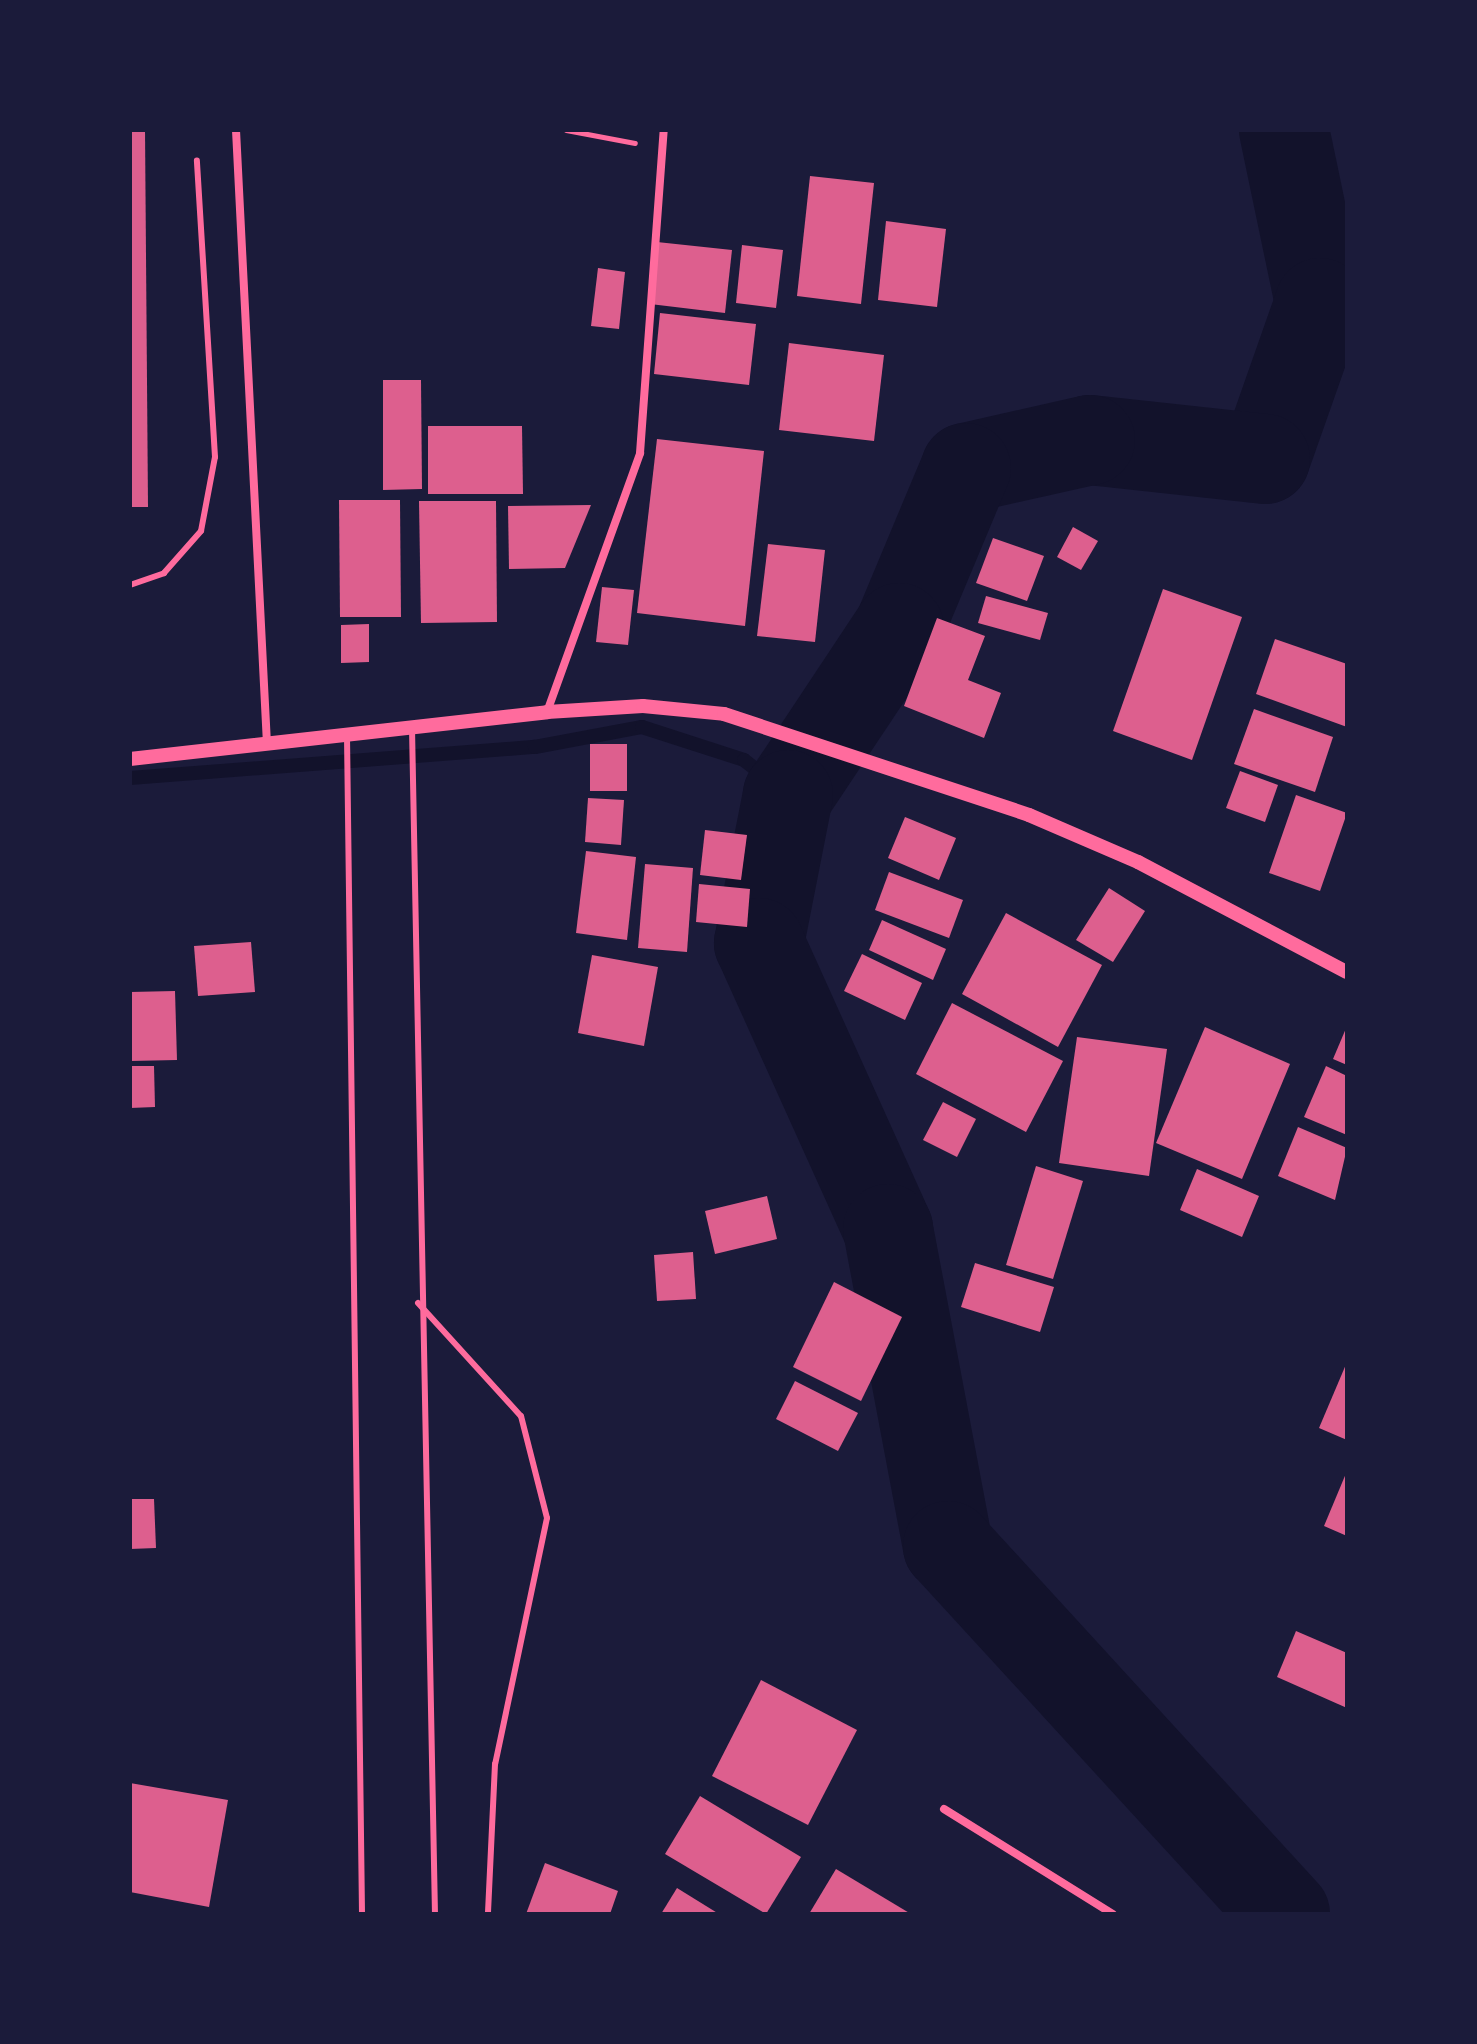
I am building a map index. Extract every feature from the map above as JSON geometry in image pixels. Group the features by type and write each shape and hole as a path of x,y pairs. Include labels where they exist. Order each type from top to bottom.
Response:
{"street":[{"path":"236,130 267,749"},
{"path":"547,712 640,453 663,135"},
{"path":"130,759 267,749 347,736 547,712 643,706 724,714 896,770 1138,862 1347,972"},
{"path":"944,1809 1113,1914"}],"lane":[{"path":"130,585 164,573 201,531 215,457 197,161"},
{"path":"412,728 418,1303 435,1914"},
{"path":"347,736 362,1914"},
{"path":"418,1303 521,1416 547,1518 495,1764 488,1914"}],"path":[{"path":"566,130 631,143 663,135"}],"building":[{"path":"130,130 145,130 148,507 130,507"},
{"path":"810,176 874,183 861,304 797,296"},
{"path":"886,221 946,229 937,307 878,300"},
{"path":"657,242 732,250 725,313 650,304"},
{"path":"742,245 783,250 776,308 736,303"},
{"path":"598,268 625,272 619,329 591,326"},
{"path":"660,313 756,324 749,385 654,374"},
{"path":"789,343 884,355 874,441 779,430"},
{"path":"383,380 421,380 422,489 383,490"},
{"path":"428,426 522,426 523,494 428,494"},
{"path":"657,439 764,451 745,626 637,613"},
{"path":"339,500 400,500 401,617 340,617"},
{"path":"419,501 496,501 497,622 421,623"},
{"path":"591,505 565,568 509,569 508,506"},
{"path":"1073,527 1098,541 1081,570 1057,557"},
{"path":"993,538 1044,556 1027,601 976,583"},
{"path":"768,544 825,550 815,642 757,636"},
{"path":"602,587 634,590 628,645 596,642"},
{"path":"1163,589 1242,617 1192,760 1113,731"},
{"path":"986,596 1048,613 1040,640 978,623"},
{"path":"937,618 985,636 968,680 1001,693 984,738 904,706"},
{"path":"369,624 369,662 341,663 341,625"},
{"path":"1275,639 1347,664 1347,727 1256,694"},
{"path":"1254,709 1333,737 1315,792 1234,764"},
{"path":"590,744 627,744 627,791 590,791"},
{"path":"1240,771 1278,785 1265,822 1226,808"},
{"path":"1296,795 1347,813 1320,891 1269,873"},
{"path":"588,798 624,800 621,845 585,842"},
{"path":"905,817 956,838 939,880 888,858"},
{"path":"705,830 747,835 741,880 700,875"},
{"path":"586,851 636,857 627,940 576,933"},
{"path":"645,864 693,868 687,952 638,948"},
{"path":"889,872 963,900 949,938 875,910"},
{"path":"699,884 750,889 747,927 696,922"},
{"path":"1109,888 1145,911 1113,962 1076,940"},
{"path":"1006,913 1102,965 1058,1047 962,994"},
{"path":"882,920 946,949 933,980 869,950"},
{"path":"251,942 255,992 198,996 194,946"},
{"path":"862,954 922,983 905,1020 844,991"},
{"path":"592,955 658,967 644,1046 578,1033"},
{"path":"175,991 177,1060 130,1061 130,992"},
{"path":"952,1003 1063,1061 1026,1132 916,1074"},
{"path":"1347,1026 1347,1065 1333,1059"},
{"path":"1205,1027 1290,1064 1242,1179 1156,1143"},
{"path":"1077,1037 1167,1049 1149,1176 1059,1163"},
{"path":"130,1066 154,1066 155,1107 130,1108"},
{"path":"1326,1066 1347,1076 1347,1135 1304,1117"},
{"path":"943,1102 976,1119 957,1157 923,1140"},
{"path":"1298,1127 1347,1148 1335,1200 1278,1176"},
{"path":"1036,1166 1083,1181 1053,1279 1006,1265"},
{"path":"1197,1169 1259,1196 1242,1237 1180,1210"},
{"path":"767,1196 777,1239 715,1254 705,1211"},
{"path":"693,1252 696,1299 657,1301 654,1255"},
{"path":"975,1263 1054,1287 1040,1332 961,1307"},
{"path":"834,1282 902,1317 861,1401 793,1367"},
{"path":"1347,1362 1347,1440 1319,1428"},
{"path":"795,1381 858,1413 838,1451 776,1419"},
{"path":"1347,1471 1347,1536 1324,1526"},
{"path":"130,1499 154,1499 156,1548 130,1549"},
{"path":"1296,1631 1347,1653 1347,1708 1277,1677"},
{"path":"761,1680 857,1730 808,1825 712,1776"},
{"path":"130,1783 228,1800 209,1907 130,1892"},
{"path":"700,1796 801,1857 766,1914 665,1854"},
{"path":"545,1863 618,1891 610,1914 526,1914"},
{"path":"836,1869 911,1914 809,1914"},
{"path":"677,1888 719,1914 661,1914"}],"waterway":[{"path":"1284,130 1320,303 1265,459 1090,440 966,468 899,628 788,795 759,943 888,1229 948,1546 1285,1914"},
{"path":"130,778 535,747 642,727 744,760 788,795"}]}
